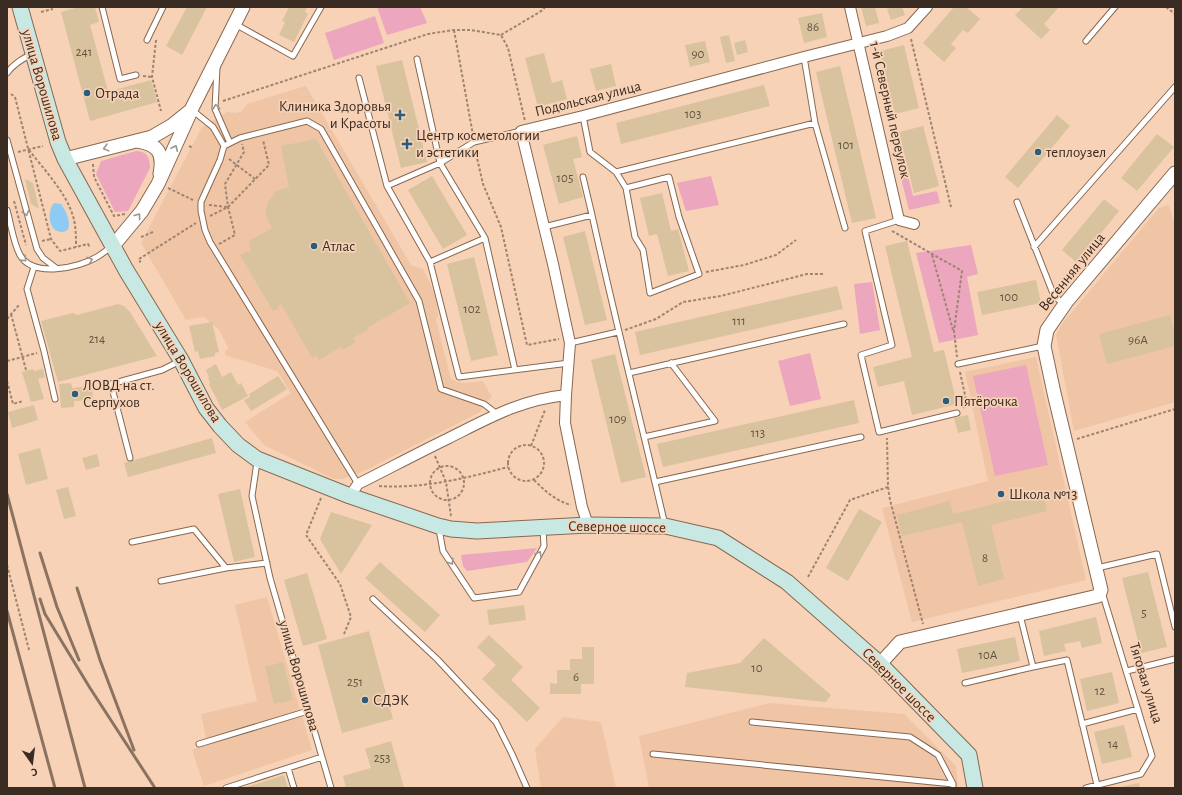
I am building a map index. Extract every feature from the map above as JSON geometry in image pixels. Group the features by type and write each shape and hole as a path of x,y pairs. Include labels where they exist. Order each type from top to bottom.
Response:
{"main road":[{"name":"улица Ворошилова","path":"20,7 58,142 65,159 113,246 181,360 206,408 238,445 257,459"},
{"name":"Северное шоссе","path":"257,459 354,490 445,528 477,531 588,525 665,526 718,538 787,582 880,664 969,755 975,788"}],"street":[{"path":"113,246 162,186 191,110 243,7"},
{"name":"1-й Северный переулок","path":"850,7 899,220"},
{"name":"Подольская улица","path":"588,525 582,508 565,423 570,340 544,227 524,130 583,116 804,56 887,36 908,28 927,7"},
{"path":"65,159 135,140 152,137 162,132 191,110"},
{"path":"135,140 149,142 156,148 161,156 162,186"},
{"name":"Весенняя улица","path":"1044,346 1047,330 1065,304 1175,173"},
{"path":"899,220 914,224"},
{"name":"Тяговая улица","path":"1044,346 1101,590"},
{"path":"354,490 430,447 496,414 524,403 549,397 566,395"},
{"path":"880,664 900,642 1098,596 1101,590"}],"lane":[{"path":"102,7 120,79 136,75"},
{"path":"147,40 163,7"},
{"path":"234,24 293,56 321,7"},
{"path":"1086,41 1115,7"},
{"path":"7,73 21,59 33,54"},
{"path":"218,56 215,109 230,143"},
{"path":"804,56 815,123 845,228"},
{"path":"417,59 440,163 485,238 515,370"},
{"path":"359,78 387,186 430,262 459,377 569,363"},
{"path":"1034,247 1175,87"},
{"path":"191,110 213,127 224,146 220,160 201,202 201,211 205,230 354,490"},
{"path":"583,116 590,152 616,172 626,188 635,237 644,250 650,293 699,274 679,217 669,177 626,188"},
{"path":"224,146 240,138 307,121 321,129 420,301 441,389 484,404 496,414"},
{"path":"616,172 815,123"},
{"path":"387,186 440,163 474,142 524,130"},
{"path":"7,140 37,249 43,258 56,268"},
{"path":"583,178 618,332 665,526"},
{"path":"1017,202 1054,296 1065,304"},
{"path":"7,210 20,256 34,267 43,269 70,266 96,258 113,246"},
{"path":"544,227 592,215"},
{"path":"899,220 865,231 892,345 861,355 879,432 957,413"},
{"path":"430,262 485,238"},
{"path":"34,267 27,289 55,399"},
{"path":"629,373 844,324"},
{"path":"570,340 618,332"},
{"path":"958,364 1044,346"},
{"path":"130,458 111,384 162,370 181,360"},
{"path":"644,437 715,421 671,363"},
{"path":"655,482 861,437"},
{"name":"улица Ворошилова","path":"257,459 252,496 267,563 331,788"},
{"path":"445,528 443,551 474,598 519,592 544,546 543,527"},
{"path":"132,542 194,529 226,568"},
{"path":"1096,568 1157,554 1175,627"},
{"path":"161,581 226,568 267,563"},
{"name":"Тяговая улица","path":"1086,788 1141,774 1152,756 1101,590"},
{"path":"373,599 437,659 496,722 527,788"},
{"path":"1020,614 1033,667"},
{"path":"1127,671 1175,659"},
{"path":"965,683 1067,660 1097,785"},
{"path":"1082,724 1138,709"},
{"path":"199,744 308,711"},
{"path":"752,722 910,737 938,756 953,786"},
{"path":"653,754 953,786"},
{"path":"226,788 322,757"},
{"path":"288,768 294,788"}],"path":[{"path":"221,102 428,34 454,30 471,30 501,35 543,10 545,7"},
{"path":"1166,7 1175,14"},
{"path":"41,12 53,9"},
{"path":"155,23 157,36 152,77 161,112"},
{"path":"908,28 951,207"},
{"path":"454,30 483,184 500,227 527,345 570,340"},
{"path":"501,35 508,48 524,130"},
{"path":"11,94 15,97 51,239 60,251 88,244 90,248"},
{"path":"210,216 228,207 269,164 261,132"},
{"path":"214,248 235,235 228,207 225,184 244,152 241,143"},
{"path":"18,152 43,146"},
{"path":"189,146 193,148"},
{"path":"29,150 66,199 76,226 76,247"},
{"path":"229,159 255,180"},
{"path":"97,162 94,165 94,177 116,219"},
{"path":"162,186 194,200"},
{"path":"13,195 26,245"},
{"path":"208,205 228,207"},
{"path":"114,216 128,214"},
{"path":"140,261 199,221"},
{"path":"882,225 962,271 954,331"},
{"path":"141,237 153,232"},
{"path":"41,241 51,239"},
{"path":"699,274 776,255 796,240"},
{"path":"22,246 29,244"},
{"path":"932,254 954,331 958,364 967,404 957,413"},
{"path":"618,332 656,319 683,302 721,296 807,274 824,274"},
{"path":"7,319 19,305"},
{"path":"11,314 26,370"},
{"path":"7,361 44,351"},
{"path":"7,381 13,404 23,402"},
{"path":"531,446 549,397"},
{"path":"1066,442 1175,409"},
{"path":"886,430 888,487 890,500 924,625"},
{"path":"521,446 531,446 540,452 544,462 542,472 534,480 525,482 520,481 512,475 508,467 509,456 521,446"},
{"path":"430,447 446,482 449,501 445,528"},
{"path":"445,466 455,468 462,474 464,479 461,493 458,497 449,501 444,501 436,497 432,493 429,484 431,476 436,469 445,466"},
{"path":"379,486 446,482 464,479 508,467"},
{"path":"534,480 544,490 563,502 582,508"},
{"path":"808,576 850,500 888,487"},
{"path":"322,497 306,535 340,584 350,617 344,634"},
{"path":"7,565 29,650"}],"shaded area":[{"path":"377,7 420,7 427,23 387,35"},
{"path":"375,16 384,43 334,60 325,33"},
{"path":"306,86 411,265 423,269 436,296 438,315 436,320 451,379 457,382 465,383 483,381 492,397 484,404 480,412 366,470 343,479 334,479 264,445 245,422 291,393 277,371 225,355 226,350 229,349 219,330 204,317 186,320 141,243 202,127 227,112 236,113 242,111 247,104"},
{"path":"897,132 913,196 937,191 940,203 909,210 890,134"},
{"path":"136,151 143,152 147,156 150,168 128,211 115,212 96,174 101,161"},
{"path":"711,176 719,205 686,211 677,183"},
{"path":"1169,205 1175,226 1175,402 1074,431 1056,335 1062,324 1159,208"},
{"path":"971,245 978,274 967,277 978,335 939,343 916,253"},
{"path":"872,282 880,330 860,334 854,284"},
{"path":"810,353 821,399 790,406 778,361"},
{"name":"Школа №13","path":"1036,357 1086,580 912,622 882,508 988,481 965,372"},
{"path":"1026,365 1048,465 995,476 973,376"},
{"path":"537,548 527,562 467,571 463,566 461,555"},
{"path":"267,597 312,750 204,786 192,750 207,743 201,714 257,701 235,605"},
{"path":"770,703 904,714 956,766 958,788 649,788 639,736"},
{"path":"563,717 601,722 616,788 541,788 535,749"}],"water":[{"path":"54,203 61,204 65,211 69,225 66,231 57,231 51,224 50,211"}],"building":[{"path":"79,7 95,7 99,22 90,25 109,95 115,94 114,90 151,80 157,102 90,121 61,12"},
{"path":"187,7 207,7 182,55 166,46"},
{"path":"289,7 307,7 305,12 308,14 294,42 279,35 285,22 282,21"},
{"path":"861,7 875,7 879,23 866,26"},
{"path":"902,7 905,15 891,20 887,9"},
{"path":"954,7 966,7 980,19 968,33 963,30 951,44 956,48 944,62 923,43"},
{"path":"1023,7 1059,7 1044,24 1050,30 1041,39 1015,15"},
{"path":"822,13 827,37 804,43 798,18"},
{"path":"729,35 735,61 726,63 720,37"},
{"path":"745,40 748,52 737,55 734,43"},
{"path":"705,41 710,62 690,67 685,45"},
{"path":"904,45 919,108 895,114 880,51"},
{"path":"544,53 552,83 562,80 567,99 538,107 525,58"},
{"path":"402,60 427,162 401,168 376,66"},
{"path":"611,64 616,86 596,91 590,69"},
{"path":"840,66 876,218 852,223 816,72"},
{"path":"764,85 770,106 621,144 616,123"},
{"name":"теплоузел","path":"1057,115 1070,126 1018,188 1005,177"},
{"path":"923,126 939,186 914,193 899,132"},
{"path":"1157,134 1174,147 1137,191 1121,178"},
{"path":"577,136 582,157 573,159 583,197 559,204 543,145"},
{"name":"Атлас","path":"316,139 410,303 353,338 356,342 343,350 341,347 319,360 316,355 312,358 281,304 278,306 279,308 273,311 240,255 247,251 248,253 251,251 249,241 272,228 266,216 268,202 276,191 289,187 281,146"},
{"path":"432,176 467,235 443,249 408,190"},
{"path":"25,179 33,183 39,209 31,204"},
{"path":"662,193 671,231 678,229 689,271 668,276 657,234 649,236 640,198"},
{"path":"1104,199 1119,211 1077,263 1062,250"},
{"path":"585,231 607,320 585,325 563,237"},
{"path":"907,241 934,352 944,350 957,404 912,415 904,381 878,387 873,367 912,357 885,246"},
{"path":"474,257 498,355 471,361 447,264"},
{"path":"1036,280 1041,303 982,315 977,292"},
{"path":"837,286 843,309 640,355 635,332"},
{"path":"118,304 124,306 130,312 157,356 58,382 41,321 73,313 77,315"},
{"path":"1170,315 1175,335 1175,346 1107,364 1099,334"},
{"path":"212,322 219,352 215,353 215,356 200,359 198,351 195,352 189,326"},
{"path":"615,354 646,477 621,483 591,360"},
{"path":"216,364 222,377 231,372 238,385 241,383 248,396 222,410 209,384 209,377 206,370"},
{"path":"33,369 34,371 43,369 45,377 38,379 44,399 31,402 22,372"},
{"path":"278,376 287,389 251,411 244,400 250,397 249,394"},
{"path":"71,383 72,388 92,386 93,400 74,401 74,407 61,408 59,384"},
{"path":"854,400 859,423 663,467 657,444"},
{"path":"34,405 38,420 12,428 8,412"},
{"path":"968,415 971,430 958,433 954,418"},
{"path":"212,438 216,453 128,477 124,463"},
{"path":"40,448 48,479 26,485 18,454"},
{"path":"97,454 100,466 86,470 82,458"},
{"path":"68,487 76,516 64,519 56,490"},
{"path":"240,489 255,557 234,562 218,494"},
{"path":"1042,492 1047,511 991,525 1004,579 978,586 962,522 902,536 897,515 950,501 953,514"},
{"path":"859,509 882,522 848,581 826,568"},
{"path":"331,512 372,525 341,574 320,539"},
{"path":"380,562 440,615 425,632 365,578"},
{"path":"1148,572 1167,647 1141,653 1122,578"},
{"path":"307,573 327,639 303,646 284,580"},
{"path":"524,605 526,620 489,625 487,610"},
{"path":"1096,617 1102,643 1082,648 1080,641 1064,644 1066,651 1044,656 1039,631"},
{"path":"369,631 393,719 342,733 318,645"},
{"path":"489,635 523,667 511,680 540,708 527,722 482,679 496,665 477,647"},
{"path":"1015,637 1020,661 962,673 957,649"},
{"path":"764,638 831,695 826,702 685,687 687,673 740,663"},
{"path":"582,647 594,647 594,684 581,684 581,694 550,694 550,683 557,684 557,670 570,670 570,659 582,659"},
{"path":"283,662 293,700 274,704 265,667"},
{"path":"1112,672 1119,703 1087,711 1080,679"},
{"path":"1124,725 1132,757 1102,764 1094,732"},
{"path":"391,741 404,788 346,788 343,776 371,768 365,749"},
{"path":"284,775 288,788 244,788"},
{"path":"1139,783 1140,788 1120,788 1120,787"}],"railway":[{"path":"7,494 85,788"},
{"path":"40,553 57,607 79,660"},
{"path":"77,588 100,660 134,750"},
{"path":"40,599 45,614 90,688 155,788"},
{"path":"7,611 55,788"}],"place":[{"name":"Отрада","path":"87,93"},
{"name":"Клиника Здоровья и Красоты","path":"400,115"},
{"name":"Центр косметологии и эстетики","path":"407,144"},
{"name":"теплоузел","path":"1038,152"},
{"name":"Атлас","path":"314,246"},
{"name":"ЛОВД на ст. Серпухов","path":"75,394"},
{"name":"Пятёрочка","path":"946,401"},
{"name":"Школа №13","path":"1001,494"},
{"name":"СДЭК","path":"365,700"}]}
